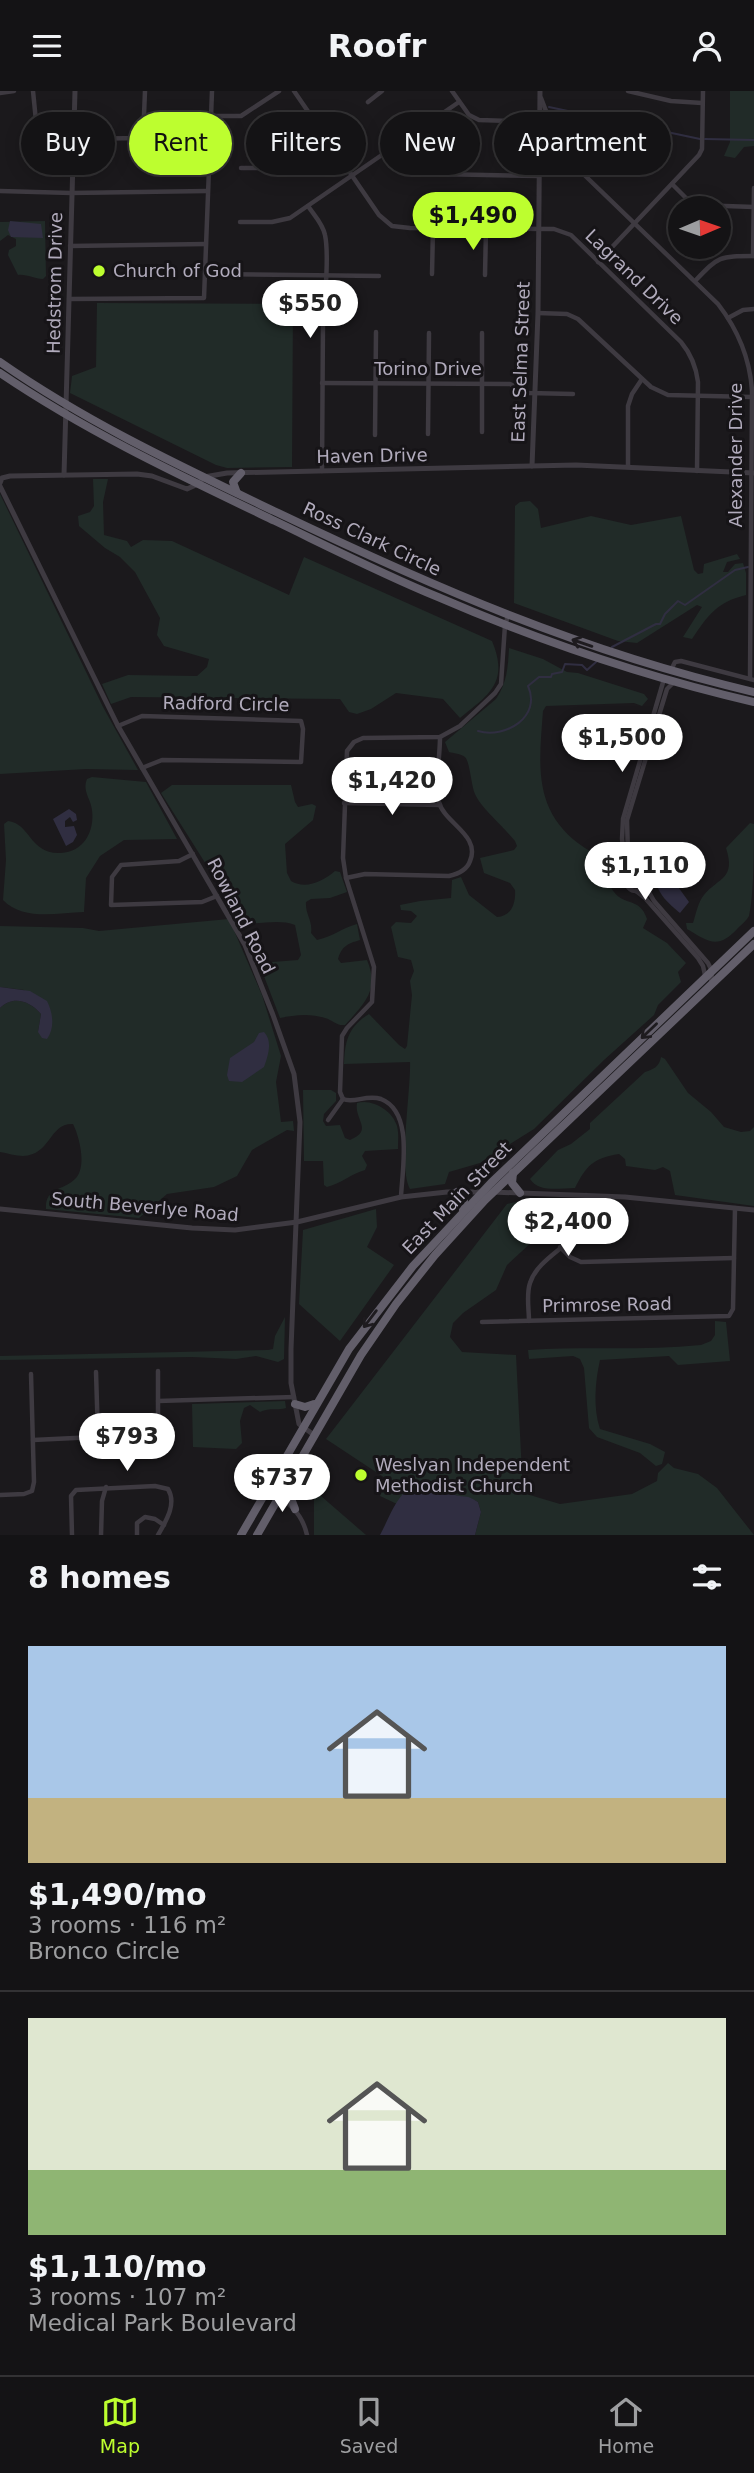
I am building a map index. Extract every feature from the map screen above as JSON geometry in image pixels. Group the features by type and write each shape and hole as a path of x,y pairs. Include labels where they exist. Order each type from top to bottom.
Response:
{"highway":[{"name":"Ross Clark Circle","path":"0,362 66,405 201,481 237,493 310,533"},
{"name":"Ross Clark Circle","path":"0,373 66,415 137,454 201,481 439,593 563,646 661,677"},
{"path":"237,493 233,482 241,473"},
{"name":"Ross Clark Circle","path":"506,621 671,670 678,677 754,702"},
{"path":"661,677 671,670"},
{"path":"661,677 678,677"},
{"name":"Ross Clark Circle","path":"678,677 754,692"},
{"name":"East Main Street","path":"257,1535 361,1355 396,1304 442,1246 493,1192 708,982 710,967 719,964 754,931"},
{"name":"East Main Street","path":"241,1535 349,1349 413,1266 482,1192 708,982 754,944"},
{"path":"513,1173 513,1186 520,1193"},
{"path":"457,1192 464,1201 463,1211"},
{"path":"294,1400 305,1407 317,1402"},
{"path":"293,1472 289,1493 295,1509"}],"street":[{"path":"0,93 14,91"},
{"path":"33,91 35,112"},
{"name":"Hedstrom Drive","path":"74,112 75,91"},
{"path":"145,91 145,112"},
{"path":"211,112 212,91"},
{"path":"232,116 241,116 279,91"},
{"name":"Lagrand Drive","path":"294,91 308,112"},
{"path":"368,102 382,91"},
{"path":"452,91 469,114 479,120 494,120"},
{"path":"628,91 671,101 702,103"},
{"path":"598,262 700,153 703,91"},
{"name":"East Selma Street","path":"540,94 540,112"},
{"name":"Alexander Drive","path":"540,94 554,134 569,158 695,281 728,318 747,357 753,418 752,680 681,661 675,662 671,670"},
{"path":"445,112 459,102"},
{"path":"240,222 281,221 308,206 380,157"},
{"name":"Hedstrom Drive","path":"64,475 72,175"},
{"path":"69,299 204,297 208,175"},
{"path":"480,175 540,176"},
{"name":"Lagrand Drive","path":"352,176 385,221 400,227 554,229 567,233 684,345 695,367 698,395 697,471"},
{"name":"East Selma Street","path":"532,466 540,176"},
{"path":"672,184 697,205 754,207"},
{"path":"695,281 719,258 753,256 754,188"},
{"path":"0,191 207,191"},
{"path":"308,206 325,235 322,471"},
{"path":"432,274 433,228"},
{"path":"485,275 486,228"},
{"path":"70,246 206,244"},
{"path":"205,274 379,276"},
{"path":"728,318 743,310 754,309"},
{"path":"538,313 567,314 578,319 642,379 662,393 752,397"},
{"path":"375,435 376,332"},
{"path":"428,433 429,333"},
{"path":"481,432 482,333"},
{"path":"628,467 628,406 642,379"},
{"name":"Torino Drive","path":"322,383 510,384 525,392 573,394"},
{"name":"Haven Drive","path":"0,483 10,476 144,475 183,489 191,488 201,481 241,473 532,466 753,473"},
{"name":"Rowland Road","path":"0,483 118,726 233,921 256,971 294,1074 300,1122 290,1359 297,1419 302,1428"},
{"path":"401,1197 403,1127 397,1113 386,1102 377,1098 365,1097 349,1101 343,1099 340,1094 342,1036 372,1002 374,973 346,878 343,858 346,757 354,742 366,738 440,737 460,726 498,689 503,677 506,621"},
{"path":"661,677 623,819 622,839 628,886 645,898 703,965 708,982"},
{"path":"678,677 667,689 629,809 627,844 631,863 645,876 645,885 654,901 710,967"},
{"name":"Radford Circle","path":"118,726 142,716 301,721 301,762 162,760 142,768"},
{"path":"346,878 365,874 449,876 463,870 471,858 470,842 440,805 440,737"},
{"path":"344,803 440,805"},
{"path":"193,854 179,861 126,863 119,866 112,877 111,905 202,902 218,895"},
{"path":"627,877 637,871"},
{"path":"636,891 645,885"},
{"path":"328,1119 343,1099"},
{"name":"South Beverlye Road","path":"0,1209 221,1230 266,1228 401,1197 457,1192 586,1195 754,1210"},
{"path":"529,1321 528,1296 533,1276 582,1225 586,1195"},
{"path":"560,1248 581,1262 734,1258 735,1208"},
{"name":"Primrose Road","path":"482,1322 726,1317 732,1314 734,1258"},
{"path":"33,1440 158,1434 158,1371"},
{"path":"96,1372 98,1437"},
{"path":"0,1495 24,1495 32,1491 31,1374"},
{"path":"158,1401 294,1400"},
{"path":"302,1428 314,1435"},
{"path":"72,1535 72,1493 78,1489 155,1486 168,1489 172,1500 170,1513 159,1535"},
{"path":"101,1535 102,1501 106,1487"},
{"path":"267,1489 295,1509 307,1535"},
{"path":"137,1535 137,1523 145,1517 164,1525"}],"shaded area":[{"path":"730,91 754,91 754,146 744,147 735,158 724,156 730,142"},
{"path":"10,221 41,224 43,238 11,237 8,230"},
{"path":"45,221 46,276 43,279 18,275 8,255 9,250 16,246 16,239 8,235 0,241 0,222"},
{"path":"97,303 293,304 292,467 227,468 216,465 70,393 72,376 96,367"},
{"path":"93,479 108,479 103,502 104,535 127,541 131,547 143,540 172,541 289,595 304,557 492,641 498,667 494,686 460,718 443,699 396,693 371,709 357,714 349,712 340,699 131,697 111,704 102,684 128,675 197,676 207,667 209,659 164,646 157,635 160,618 135,572 79,526 78,516 90,512 94,506"},
{"path":"0,494 103,707 138,770 86,769 0,774"},
{"path":"530,501 538,509 541,528 591,516 631,525 681,516 694,570 698,574 703,573 704,564 737,554 740,559 727,562 723,572 728,572 735,564 743,563 746,595 720,606 692,639 683,637 702,607 697,605 637,643 618,641 514,603 515,506 520,502"},
{"path":"509,648 543,659 567,672 644,694 648,699 642,706 634,703 546,706 543,711 540,750 543,787 547,804 568,834 588,850 615,861 617,866 609,881 611,887 618,896 636,904 644,912 647,919 643,928 667,943 686,963 678,972 681,982 658,1005 654,1015 534,1129 480,1163 449,1172 445,1184 410,1189 405,1165 405,1147 410,1062 344,1064 345,1048 352,1029 369,1014 399,1045 405,1049 407,1046 412,995 410,981 414,971 411,960 398,957 391,927 396,922 411,923 417,916 411,911 401,910 400,905 451,898 452,880 461,877 469,895 497,917 509,912 515,900 515,890 510,883 484,873 480,858 514,850 517,846 515,841 478,799 465,757 449,752 445,742 496,699 505,681"},
{"path":"92,777 146,782 177,839 124,840 100,856 86,878 84,912 41,914 11,907 3,900 6,860 4,824 8,821 15,823 36,844 51,852 61,853 76,849 86,839 92,826 92,810 86,787 87,779"},
{"path":"172,785 291,785 298,807 312,804 316,806 313,820 285,844 287,873 291,881 303,885 320,881 335,871 340,872 347,892 330,898 311,899 306,902 306,906 311,933 317,940 357,924 360,940 346,946 338,959 341,963 367,960 372,980 364,1003 345,1025 314,1015 280,1018 259,963 298,960 301,955 295,925 281,922 238,922 221,888 161,793"},
{"path":"69,809 76,814 77,820 73,822 70,817 65,821 65,827 74,826 77,835 73,842 66,846 53,819"},
{"path":"750,823 754,824 754,846 749,916 731,935 713,942 687,929 686,923 693,923 702,898 727,872 729,858 726,848"},
{"path":"668,873 689,902 680,913 658,889 656,878"},
{"path":"229,919 262,995 281,1056 276,1082 281,1122 293,1121 294,1131 287,1130 252,1150 237,1176 214,1187 167,1194 139,1218 46,1209 48,1197 79,1174 80,1145 73,1124 59,1128 45,1145 32,1154 20,1156 0,1152 0,1008 16,1001 32,1006 41,1014 38,1032 52,1020 24,990 0,987 0,926 83,928 99,931"},
{"path":"0,987 30,991 47,1001 52,1020 47,1039 42,1038 38,1032 41,1014 32,1006 16,1001 0,1008"},
{"path":"264,1032 269,1044 264,1067 242,1082 229,1081 227,1075 230,1058 254,1042 259,1033"},
{"path":"661,1057 688,1093 724,1127 741,1132 750,1131 754,1127 754,1206 675,1195 670,1171 663,1167 655,1170 626,1166 625,1159 619,1154 591,1164 575,1188 550,1189 539,1186 530,1179 558,1150 571,1144 590,1129 590,1123 645,1072 656,1067"},
{"path":"303,1090 331,1090 336,1093 336,1101 324,1114 323,1121 326,1126 340,1125 345,1138 350,1140 361,1132 362,1128 357,1103 369,1102 381,1107 395,1121 398,1149 365,1151 362,1156 367,1165 365,1170 327,1187 324,1185 323,1161 304,1161"},
{"path":"563,1200 560,1216 507,1265 496,1290 453,1323 450,1337 462,1352 516,1355 523,1493 560,1504 632,1494 657,1481 658,1473 668,1463 674,1468 698,1474 717,1488 754,1535 475,1535 481,1512 478,1502 425,1483 409,1489 397,1504 380,1496 385,1478 326,1439 507,1204"},
{"path":"376,1209 377,1227 367,1247 394,1265 340,1341 299,1304 303,1230"},
{"path":"285,1317 284,1359 278,1362 256,1356 236,1359 192,1357 0,1360 0,1356 268,1350 273,1349 275,1336"},
{"path":"715,1321 726,1322 730,1361 678,1365 669,1356 600,1360 596,1412 600,1429 650,1444 665,1452 662,1464 656,1466 640,1453 597,1437 589,1428 584,1368 580,1359 573,1356 529,1359 528,1350 701,1345 711,1341 715,1335"},
{"path":"285,1401 286,1408 282,1409 260,1412 250,1405 244,1408 240,1421 242,1443 236,1449 193,1447 192,1404"},
{"path":"426,1482 478,1502 481,1512 475,1535 380,1535 403,1494 409,1488"},
{"path":"314,1490 366,1535 314,1535"}],"waterway":[{"path":"549,107 700,139"},
{"path":"705,139 754,140"},
{"path":"612,647 660,624 665,614 678,601 685,605 735,570 748,567"},
{"path":"478,731 499,732 518,723 530,707 528,686 539,677 551,677 552,674 562,672 565,664 582,665 587,670 596,662"}],"place":[{"name":"Church of God","path":"99,271"},
{"name":"Weslyan Independent Methodist Church","path":"361,1475"}]}
